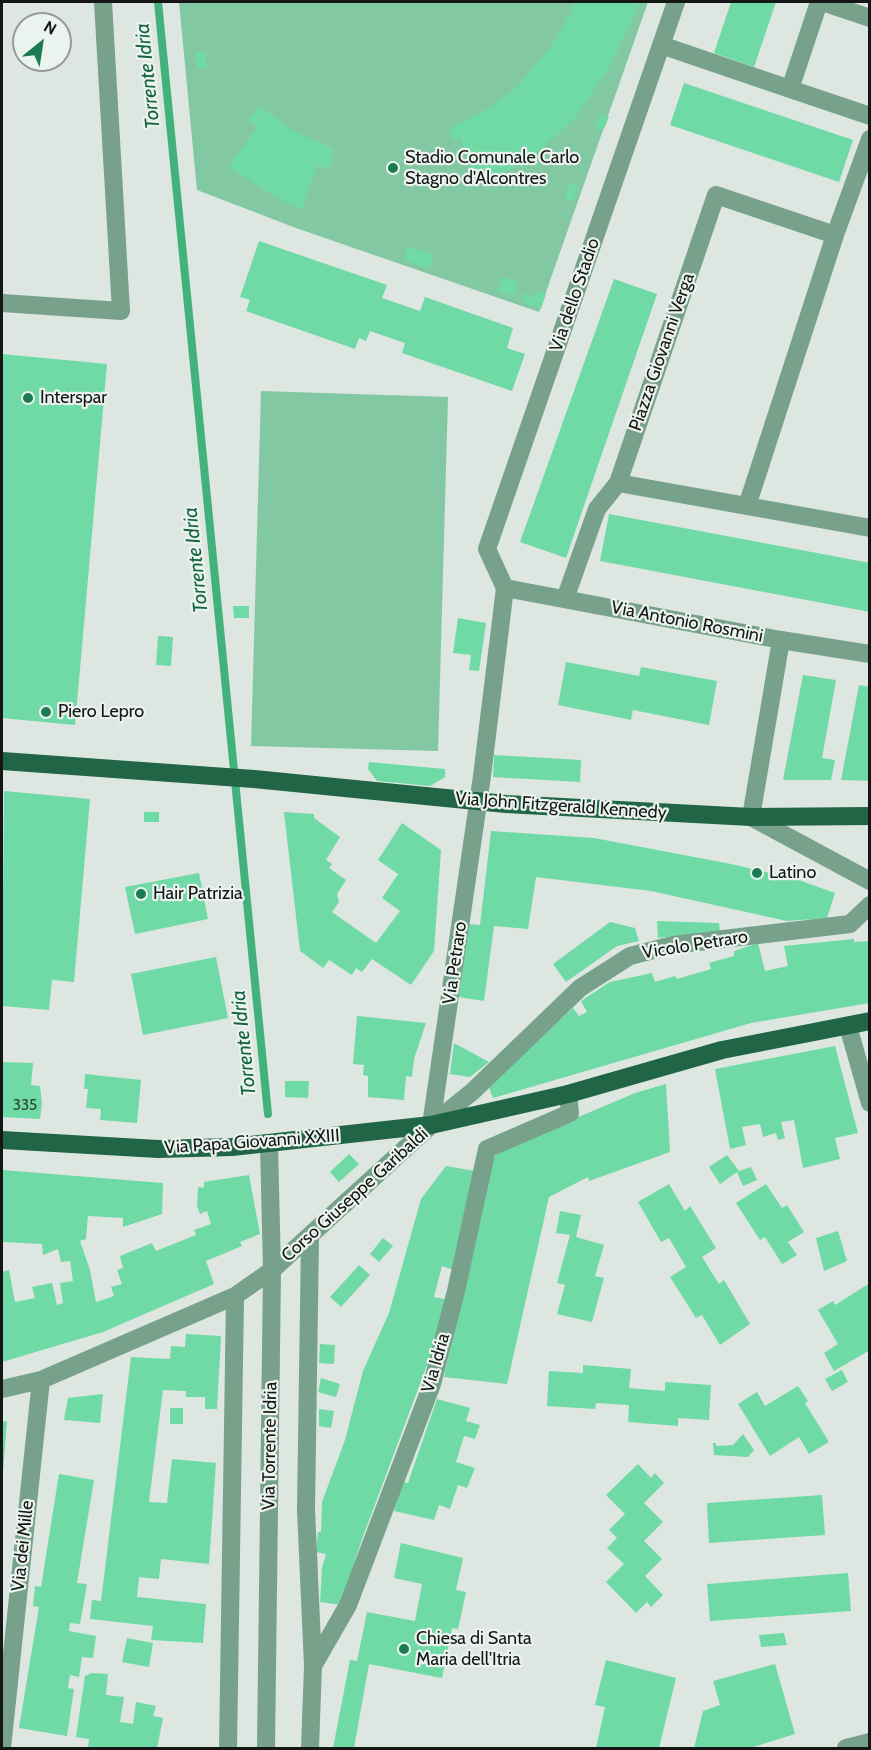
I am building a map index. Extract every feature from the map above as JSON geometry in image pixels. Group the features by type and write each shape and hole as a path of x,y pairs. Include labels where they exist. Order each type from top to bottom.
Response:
{"main road":[{"name":"Via John Fitzgerald Kennedy","path":"2,761 254,779 479,801 751,818 870,816"},
{"name":"Corso Giuseppe Garibaldi","path":"431,1125 568,1094 722,1050 870,1021"},
{"name":"Via Papa Giovanni XXIII","path":"2,1140 158,1149 269,1144 431,1125"}],"street":[{"path":"2,303 121,311 102,2"},
{"name":"Via dello Stadio","path":"505,588 487,549 676,2"},
{"path":"790,89 821,2 870,18"},
{"path":"661,45 870,116"},
{"path":"747,506 835,235 870,139"},
{"name":"Piazza Giovanni Verga","path":"618,483 716,195 835,235"},
{"path":"565,598 597,508 618,483 870,528"},
{"name":"Via Antonio Rosmini","path":"505,588 781,640 870,654"},
{"name":"Via Petraro","path":"431,1125 479,801 505,588"},
{"path":"781,640 751,818 870,881"},
{"name":"Vicolo Petraro","path":"431,1125 472,1092 580,988 630,956 674,945 850,924 870,905"},
{"path":"848,1026 870,1103"},
{"name":"Via Idria","path":"313,1666 348,1605 432,1384 487,1149 570,1113 568,1094"},
{"name":"Corso Giuseppe Garibaldi","path":"2,1389 41,1380 235,1296 273,1270 310,1238 431,1125"},
{"name":"Via Torrente Idria","path":"266,1749 273,1270 269,1144"},
{"path":"310,1238 306,1509 313,1666 310,1749"},
{"name":"Via Torrente Idria","path":"228,1749 235,1296"},
{"name":"Via dei Mille","path":"2,1749 41,1380"},
{"path":"846,1749 870,1742"}],"green space":[{"name":"Stadio Comunale Carlo Stagno d'Alcontres","path":"179,2 648,2 539,312 296,228 197,190"},
{"path":"261,391 448,397 438,751 251,746"}],"building":[{"path":"576,2 640,2 612,63 576,117 532,158 477,185 460,138 454,142 448,129 484,111 517,87 551,47"},
{"path":"731,2 776,2 754,67 714,53"},
{"path":"196,52 206,52 207,67 197,68"},
{"path":"684,83 853,140 839,182 670,125"},
{"path":"260,107 294,131 334,149 330,169 317,165 302,210 276,197 229,167 257,127 248,120"},
{"path":"600,114 609,117 603,131 595,128"},
{"path":"570,183 578,186 573,202 565,199"},
{"path":"259,241 387,285 382,298 420,311 425,297 513,328 507,348 525,354 512,391 402,353 405,343 370,331 366,341 359,338 355,349 246,311 250,300 240,297"},
{"path":"408,247 434,255 429,269 404,260"},
{"path":"502,277 519,282 514,297 497,291"},
{"path":"614,279 657,294 566,558 520,542"},
{"path":"536,291 546,294 541,309 521,302 523,293 534,297"},
{"path":"2,354 107,364 75,725 2,718"},
{"path":"609,514 870,563 870,612 600,561"},
{"path":"233,606 249,606 249,618 234,618"},
{"path":"458,618 486,623 479,671 469,670 471,655 453,653"},
{"path":"158,636 173,637 171,666 156,665"},
{"path":"566,662 639,676 641,667 717,681 709,725 633,710 631,720 558,705"},
{"path":"803,675 836,680 822,758 835,760 831,780 783,780"},
{"path":"859,685 870,687 870,781 841,780"},
{"path":"494,755 581,760 580,782 493,777"},
{"path":"369,762 445,769 445,777 430,786 377,781 368,769"},
{"path":"4,791 90,799 74,982 52,980 49,1010 2,1006"},
{"path":"144,812 159,812 159,822 144,822"},
{"path":"284,812 314,814 314,818 340,837 326,860 332,864 329,868 346,880 337,894 339,902 332,912 376,943 400,911 382,898 398,874 378,860 402,823 441,850 434,951 411,985 372,959 362,972 356,968 352,975 329,960 323,968 300,951"},
{"path":"491,831 594,838 731,864 796,879 835,893 827,918 787,921 651,891 536,877 528,929 494,926 484,1001 459,997 468,924 480,925"},
{"path":"199,873 208,919 135,934 125,887"},
{"path":"657,921 719,923 720,931 658,938"},
{"path":"610,922 635,928 639,941 617,946 566,982 553,964"},
{"path":"854,939 854,942 870,941 870,1003 751,1023 493,1098 488,1085 573,1008 579,1016 587,1012 581,1001 610,982 652,973 655,982 675,976 677,979 711,969 709,963 734,956 734,951 758,943 765,971 788,966 784,946"},
{"path":"216,957 228,1018 143,1035 131,974"},
{"path":"357,1016 426,1023 414,1059 412,1077 406,1076 404,1100 368,1097 368,1076 363,1075 364,1065 353,1064"},
{"path":"454,1043 489,1062 470,1077 450,1074"},
{"path":"835,1046 858,1133 835,1138 840,1159 803,1168 794,1120 781,1122 785,1138 778,1140 776,1133 763,1137 760,1124 742,1127 746,1145 730,1149 715,1069"},
{"path":"2,1062 33,1063 31,1085 40,1086 42,1103 40,1119 2,1117"},
{"path":"85,1074 141,1080 137,1123 100,1120 101,1109 86,1108 88,1089 84,1089"},
{"path":"285,1081 309,1081 308,1098 285,1097"},
{"path":"666,1084 670,1152 589,1181 588,1177 549,1197 507,1384 444,1377 492,1162 496,1155 536,1135 635,1093"},
{"path":"349,1154 359,1164 339,1182 330,1172"},
{"path":"727,1155 739,1171 751,1167 757,1180 743,1186 737,1172 720,1184 709,1167"},
{"path":"446,1166 475,1171 454,1270 442,1266 434,1297 449,1300 430,1366 427,1365 361,1542 341,1605 320,1602 322,1567 326,1554 316,1552 318,1532 321,1532 322,1502 345,1440 363,1371 389,1313 421,1199"},
{"path":"2,1170 163,1183 162,1214 123,1227 123,1218 88,1216 86,1239 80,1241 90,1270 96,1302 114,1296 111,1287 122,1284 117,1270 123,1268 120,1256 152,1243 156,1251 196,1235 194,1230 211,1224 207,1211 200,1214 197,1206 198,1187 204,1188 204,1182 249,1175 260,1234 240,1242 242,1246 206,1261 214,1284 103,1332 2,1362 2,1272 9,1270 15,1302 35,1298 32,1287 52,1283 57,1305 63,1303 60,1283 73,1281 70,1261 61,1262 58,1249 43,1255 42,1244 2,1242"},
{"path":"669,1184 685,1211 690,1206 716,1248 702,1257 719,1284 724,1280 750,1324 720,1345 702,1315 696,1318 670,1277 686,1267 669,1238 661,1242 638,1202"},
{"path":"766,1184 782,1208 787,1205 804,1232 788,1242 797,1255 782,1264 765,1237 760,1240 736,1203"},
{"path":"560,1211 581,1215 576,1237 604,1245 595,1276 604,1278 592,1322 557,1314 565,1285 557,1283 570,1235 556,1233"},
{"path":"838,1231 847,1261 824,1271 816,1238"},
{"path":"383,1238 393,1246 379,1262 370,1254"},
{"path":"359,1265 370,1275 341,1307 330,1297"},
{"path":"870,1283 870,1350 834,1371 824,1353 838,1344 818,1310 833,1301 835,1305"},
{"path":"186,1334 221,1336 217,1409 205,1409 205,1397 186,1397 186,1391 163,1390 149,1502 167,1503 172,1459 216,1463 209,1564 161,1559 159,1579 139,1577 137,1597 206,1604 203,1643 151,1640 153,1626 90,1619 92,1600 101,1601 131,1357 170,1359 171,1346 185,1347"},
{"path":"320,1344 335,1345 334,1364 319,1363"},
{"path":"583,1365 631,1369 629,1388 665,1391 665,1382 711,1385 709,1420 678,1418 678,1426 628,1422 629,1405 596,1403 595,1409 547,1406 549,1371 583,1373"},
{"path":"842,1370 848,1382 832,1391 825,1379"},
{"path":"321,1378 340,1384 336,1397 318,1392"},
{"path":"798,1386 808,1401 805,1403 829,1442 809,1454 799,1437 770,1456 738,1404 757,1392 765,1406"},
{"path":"103,1394 100,1423 64,1420 68,1398"},
{"path":"437,1399 470,1408 466,1421 480,1425 475,1439 464,1436 456,1462 475,1468 467,1488 458,1485 450,1509 439,1505 434,1520 394,1511 403,1482 408,1483"},
{"path":"170,1408 183,1408 183,1424 170,1424"},
{"path":"319,1409 334,1411 331,1428 319,1426"},
{"path":"7,1421 3,1472 2,1472 2,1422"},
{"path":"743,1434 754,1450 748,1457 714,1455 713,1443 716,1443 716,1446 733,1445"},
{"path":"638,1464 651,1478 655,1473 664,1483 644,1503 663,1522 644,1541 662,1559 645,1576 663,1595 651,1607 647,1602 636,1613 606,1582 624,1564 607,1548 617,1538 609,1530 625,1514 606,1495"},
{"path":"59,1474 94,1480 77,1583 87,1584 80,1624 70,1623 69,1631 96,1636 93,1658 82,1657 79,1677 70,1675 68,1688 74,1689 67,1736 19,1728 39,1607 33,1606 35,1586 41,1587"},
{"path":"822,1495 825,1535 709,1543 707,1503"},
{"path":"401,1543 463,1558 456,1590 466,1592 458,1629 452,1628 442,1678 369,1664 354,1748 333,1748 350,1660 357,1661 367,1612 415,1621 422,1584 394,1578"},
{"path":"848,1573 851,1611 710,1621 707,1584"},
{"path":"784,1633 787,1645 761,1647 759,1635"},
{"path":"127,1638 153,1643 149,1667 122,1662"},
{"path":"606,1660 676,1678 659,1748 596,1748 605,1707 595,1705"},
{"path":"775,1664 795,1734 750,1748 694,1748 703,1711 720,1705 713,1681"},
{"path":"92,1673 108,1674 106,1695 124,1697 120,1722 133,1724 136,1702 156,1706 153,1716 163,1718 157,1748 88,1748 89,1739 76,1737 85,1676"}],"waterway":[{"name":"Torrente Idria","path":"158,2 268,1114"}],"place":[{"name":"Stadio Comunale Carlo Stagno d'Alcontres","path":"393,168"},
{"name":"Interspar","path":"28,398"},
{"name":"Piero Lepro","path":"46,712"},
{"name":"Latino","path":"757,873"},
{"name":"Hair Patrizia","path":"141,894"},
{"name":"Chiesa di Santa Maria dell'Itria","path":"404,1649"}]}
